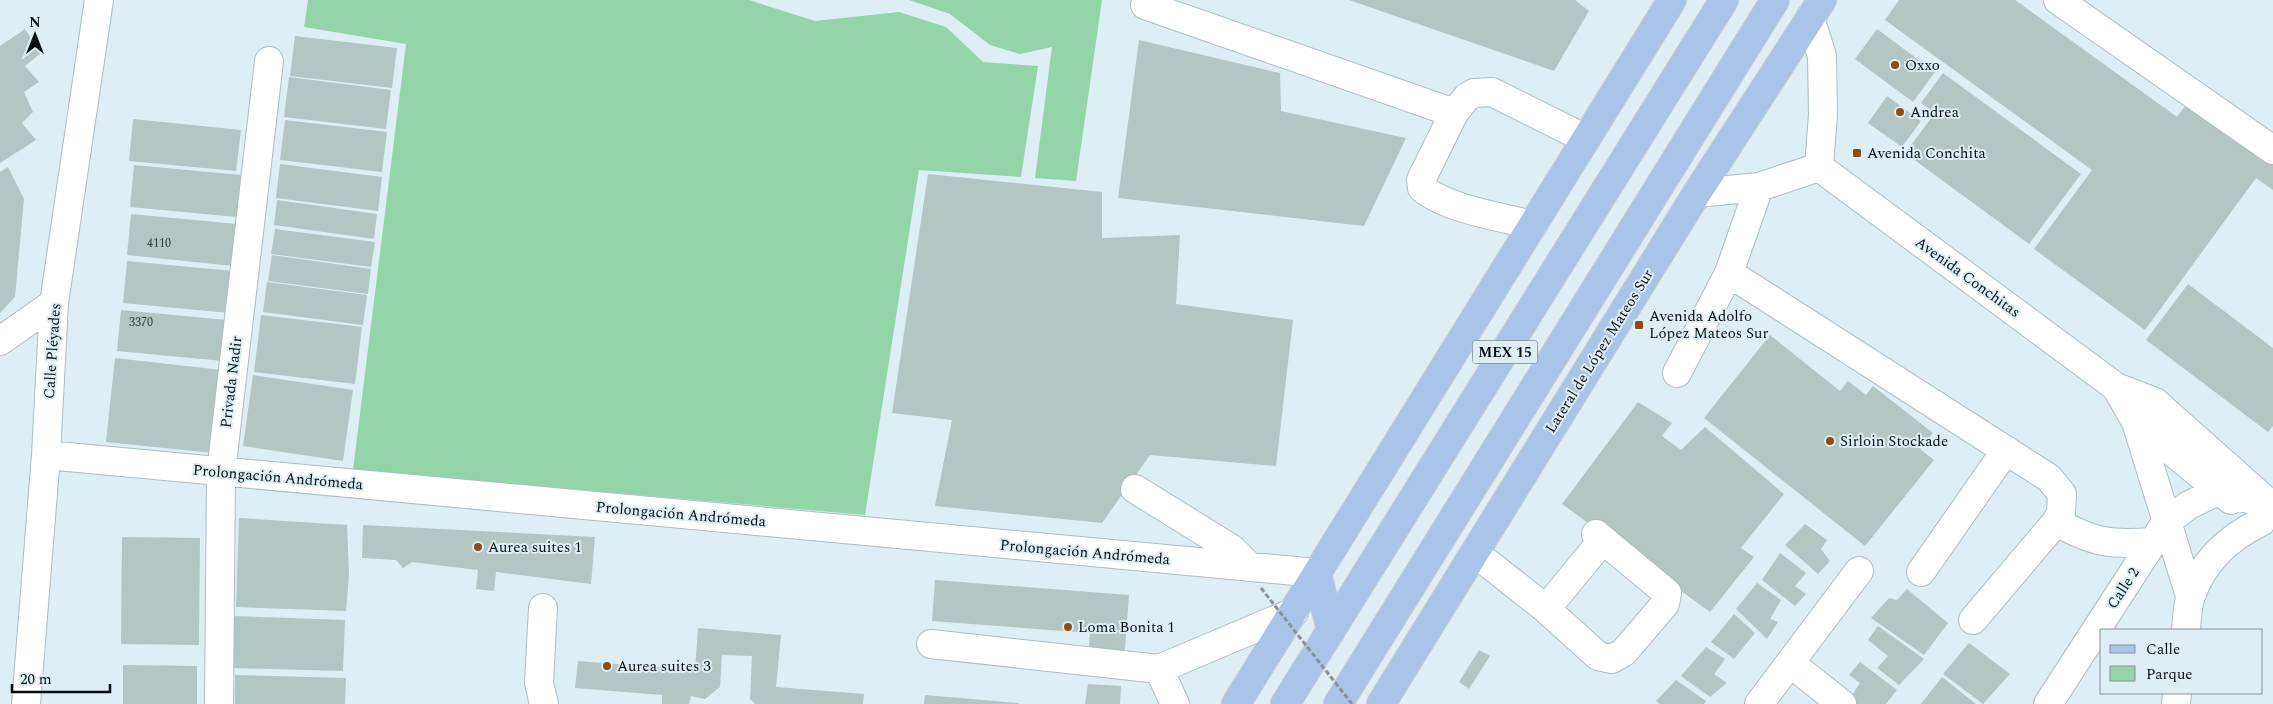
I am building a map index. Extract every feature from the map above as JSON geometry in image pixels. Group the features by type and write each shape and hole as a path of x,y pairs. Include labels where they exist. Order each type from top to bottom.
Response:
{"main road":[{"name":"MEX 15","path":"1285,704 1724,0"},
{"name":"MEX 15","path":"1338,704 1775,0"},
{"path":"1236,704 1586,139 1666,2"},
{"name":"Lateral de López Mateos Sur","path":"1381,704 1697,193 1816,9"},
{"path":"1317,573 1331,631"}],"street":[{"name":"Calle Pléyades","path":"24,703 46,455 54,303 99,0"},
{"path":"2058,0 2273,150"},
{"path":"1145,5 1454,114"},
{"path":"1697,193 1759,187 1819,167 1823,115 1822,56 1816,9"},
{"name":"Privada Nadir","path":"219,704 221,472 269,61"},
{"path":"1533,224 1471,210 1436,196 1422,188 1422,180 1454,114 1467,97 1474,93 1492,92 1586,139"},
{"name":"Avenida Conchitas","path":"1819,167 2116,387 2155,402 2270,515"},
{"path":"1677,373 1728,272 1759,187"},
{"path":"1728,272 2006,450 2057,486 2062,494 2062,503 2061,513 2056,522 1973,620"},
{"path":"0,341 54,303"},
{"name":"Avenida Conchitas","path":"2116,387 2136,422 2218,491 2270,515"},
{"path":"2136,422 2160,532 2178,553 2190,596 2186,629"},
{"path":"1921,572 2006,450"},
{"name":"Prolongación Andrómeda","path":"46,455 1256,578 1317,573"},
{"path":"1135,489 1232,548 1256,578"},
{"name":"Calle 2","path":"2048,704 2160,532 2189,505 2218,491"},
{"path":"2190,596 2206,568 2223,546 2242,531 2270,515"},
{"path":"2056,522 2092,540 2131,543 2160,532"},
{"path":"1475,553 1546,609 1598,656 1612,659 1624,652 1664,604 1667,593 1596,534 1601,542 1546,609"},
{"path":"1759,704 1859,571"},
{"path":"543,608 540,683 544,704"},
{"path":"931,644 1159,669 1294,612"},
{"path":"1790,663 1842,704"},
{"path":"1159,669 1175,704"}],"path":[{"path":"1256,578 1352,704"}],"green space":[{"path":"308,0 749,0 815,21 899,12 946,27 983,62 1038,66 1021,177 919,170 865,515 353,470 406,44 304,27"},
{"path":"909,0 1102,0 1076,181 1035,178 1052,47 1020,54 990,45 950,14"}],"building":[{"path":"1349,0 1575,0 1589,11 1554,71"},
{"path":"1899,0 2015,0 2177,117 2189,101 2273,161 2273,190 2256,178 2145,330 2034,249 2092,170 1885,20"},
{"path":"25,29 41,53 25,66 39,82 24,92 33,112 22,123 36,140 0,163 0,46"},
{"name":"Oxxo","path":"1877,29 1935,72 1913,102 1855,59"},
{"path":"295,36 397,48 392,88 290,76"},
{"path":"1139,40 1280,73 1281,111 1406,138 1364,226 1118,198"},
{"path":"1943,73 2081,174 2029,244 1905,153 1935,113 1921,103"},
{"path":"289,77 391,90 386,129 284,117"},
{"path":"1887,96 1921,121 1902,147 1868,123"},
{"path":"133,119 241,130 236,171 129,161"},
{"path":"285,120 387,132 382,172 280,160"},
{"path":"280,164 382,177 378,211 276,198"},
{"path":"134,165 241,175 236,217 130,207"},
{"path":"8,167 24,199 15,297 0,313 0,172"},
{"path":"928,174 1102,192 1102,238 1180,235 1176,304 1293,320 1276,466 1150,455 1102,523 935,506 952,420 892,413"},
{"path":"277,200 377,214 374,239 274,225"},
{"path":"131,214 237,224 233,266 127,255"},
{"path":"275,229 375,242 371,267 271,254"},
{"path":"272,255 371,269 368,294 268,281"},
{"path":"127,261 233,271 229,313 123,303"},
{"path":"267,282 367,295 363,325 263,312"},
{"path":"2188,284 2273,348 2273,426 2268,432 2146,340"},
{"path":"121,310 227,320 223,361 117,351"},
{"path":"261,315 362,327 355,384 254,372"},
{"name":"Sirloin Stockade","path":"1770,335 1840,391 1848,381 1866,395 1873,386 1933,433 1920,449 1934,460 1865,546 1704,418"},
{"path":"115,358 222,370 213,453 106,442"},
{"path":"253,375 353,390 343,461 243,446"},
{"path":"1638,402 1672,423 1662,436 1681,450 1705,427 1784,494 1741,548 1754,557 1710,612 1562,504"},
{"path":"239,518 347,525 349,575 346,611 236,607"},
{"path":"1805,524 1827,540 1821,549 1830,561 1818,574 1785,545"},
{"name":"Aurea suites 1","path":"363,525 595,537 591,584 496,572 494,591 476,589 478,570 412,562 403,568 396,560 362,558"},
{"path":"122,537 200,538 199,645 121,644"},
{"path":"1780,553 1806,573 1795,586 1806,594 1795,606 1762,580"},
{"name":"Loma Bonita 1","path":"935,580 1129,595 1124,662 1088,659 1090,633 932,621"},
{"path":"1757,583 1781,600 1770,619 1778,622 1767,639 1736,609"},
{"path":"1907,589 1948,623 1924,655 1871,618 1889,598 1897,600"},
{"path":"1734,614 1755,633 1734,659 1711,642"},
{"path":"233,616 345,620 343,671 231,668"},
{"path":"1878,626 1924,659 1899,685 1877,668 1888,656 1868,640"},
{"name":"Aurea suites 3","path":"698,628 781,635 776,687 864,694 863,704 755,704 750,699 752,656 722,655 720,687 705,699 691,696 689,704 662,704 662,695 575,688 578,661 695,670"},
{"path":"1969,643 2010,674 1983,704 1943,674"},
{"path":"1706,647 1725,659 1714,674 1727,683 1710,697 1681,676"},
{"path":"1479,650 1490,656 1469,689 1459,682"},
{"path":"1860,662 1897,690 1886,704 1854,704 1849,700 1860,683 1849,675"},
{"path":"123,665 197,666 197,704 123,704"},
{"path":"235,675 346,678 345,704 235,704"},
{"path":"1942,677 1976,704 1921,704"},
{"path":"1676,680 1706,701 1704,704 1660,704 1656,701"},
{"path":"1088,684 1121,686 1120,704 1085,704"},
{"path":"925,695 1019,703 1019,704 924,704"}],"place":[{"name":"Oxxo","path":"1895,65"},
{"name":"Andrea","path":"1900,112"},
{"name":"Avenida Conchita","path":"1857,153"},
{"name":"Avenida Adolfo López Mateos Sur","path":"1639,325"},
{"name":"Sirloin Stockade","path":"1830,441"},
{"name":"Aurea suites 1","path":"478,547"},
{"name":"Loma Bonita 1","path":"1068,627"},
{"name":"Aurea suites 3","path":"607,666"}]}
